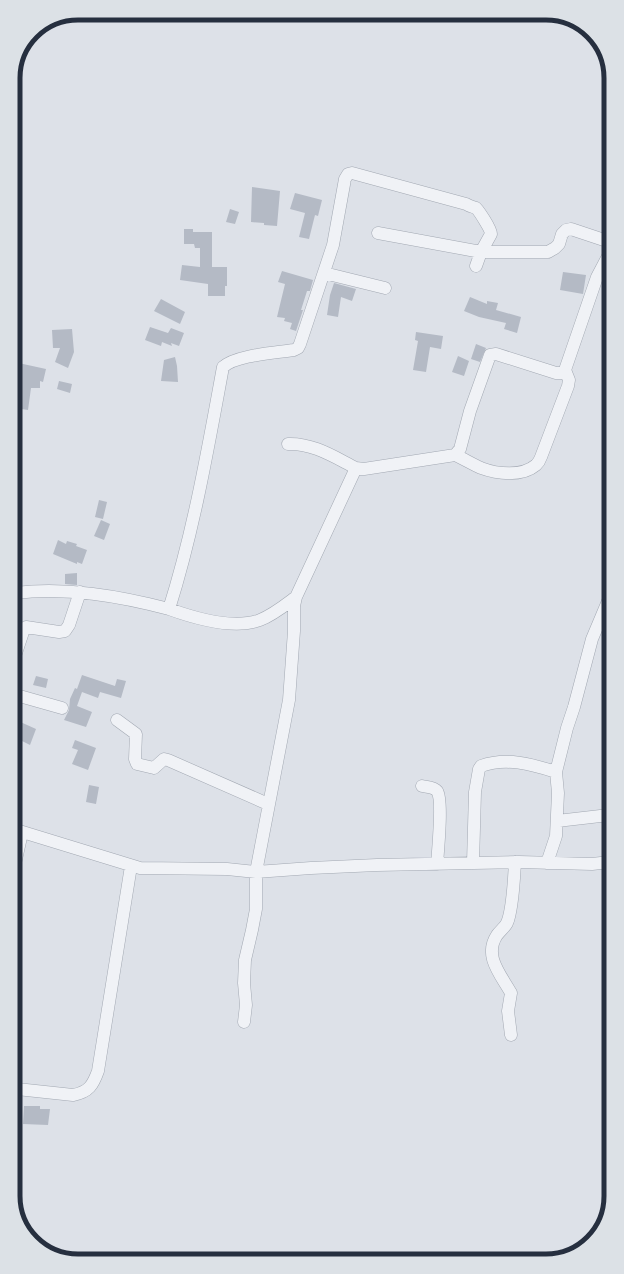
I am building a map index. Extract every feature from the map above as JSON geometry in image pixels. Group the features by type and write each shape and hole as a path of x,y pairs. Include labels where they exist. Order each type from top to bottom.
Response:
{"street":[{"path":"169,609 187,549 210,441 223,368 228,363 237,359 294,350 298,348 333,246 344,180 348,174 352,173 466,204 477,209 489,227 491,234 481,252 476,266"},
{"path":"378,233 481,252 548,252 559,244 562,234 566,230 571,229 604,240"},
{"path":"288,444 315,448 356,468 364,469 455,454 460,449 470,411 490,355 496,354 556,373 562,373 565,370 598,277 604,264"},
{"path":"324,273 385,288"},
{"path":"455,454 480,468 496,472 515,473 527,470 537,465 568,386 569,380 565,370"},
{"path":"244,1022 246,1005 244,960 256,909 256,872 289,700 294,631 294,606 296,597 356,468"},
{"path":"20,593 56,591 113,596 218,622 250,623 259,621 272,614 296,597"},
{"path":"20,641 26,627 59,632 65,631 69,625 80,592"},
{"path":"546,863 556,836 558,793 556,772 592,639 604,610"},
{"path":"20,696 62,708"},
{"path":"117,720 136,734 135,759 137,764 154,768 164,759 168,760 268,804"},
{"path":"473,863 475,792 479,769 481,766 507,761 537,766 556,772"},
{"path":"422,786 435,789 438,792 440,814 437,864"},
{"path":"557,821 604,816"},
{"path":"21,832 140,868 227,869 256,872 311,868 473,863 515,862 592,864 604,863"},
{"path":"511,1035 508,1011 511,993 498,973 492,960 492,945 497,935 507,924 515,862"},
{"path":"20,1089 73,1095 88,1090 94,1080 98,1071 131,866"}],"building":[{"path":"252,187 280,191 277,226 251,222"},
{"path":"295,193 322,200 318,216 315,215 309,239 299,237 305,213 290,209"},
{"path":"230,209 239,212 235,224 226,222"},
{"path":"184,229 193,229 193,232 212,232 212,267 227,267 227,286 225,286 225,296 208,296 208,284 180,280 182,265 200,267 200,248 195,248 194,244 184,244"},
{"path":"282,271 313,280 310,291 307,291 296,331 290,329 292,323 284,321 285,318 277,317 285,284 278,282"},
{"path":"563,272 586,275 583,294 560,290"},
{"path":"334,283 356,289 352,301 341,297 338,317 327,315 330,295"},
{"path":"470,297 487,304 487,301 498,303 496,310 521,317 517,333 504,329 506,323 479,317 464,311"},
{"path":"161,299 185,312 180,324 154,311"},
{"path":"150,327 168,333 171,328 184,333 179,346 171,343 172,346 162,342 161,346 145,340"},
{"path":"72,329 74,352 68,368 55,362 60,348 53,348 52,330"},
{"path":"416,332 443,336 441,349 430,347 426,372 413,370 418,341 415,340"},
{"path":"476,344 486,348 480,362 471,359"},
{"path":"458,356 469,361 464,376 452,372"},
{"path":"175,357 178,382 161,381 164,360"},
{"path":"20,363 46,369 43,382 40,381 40,388 31,388 28,410 20,409"},
{"path":"59,381 72,384 70,393 57,389"},
{"path":"99,500 107,502 103,519 95,517"},
{"path":"101,520 110,524 104,540 94,536"},
{"path":"58,540 66,544 67,541 77,544 76,546 87,550 82,564 77,562 77,564 53,554"},
{"path":"77,573 77,585 65,584 65,574"},
{"path":"82,675 115,686 117,679 126,681 121,698 100,692 98,698 82,692 77,706 92,712 86,727 64,720 69,710 70,699 75,688 77,689"},
{"path":"36,676 48,679 46,688 33,685"},
{"path":"20,722 36,729 30,745 20,740"},
{"path":"75,740 96,748 88,770 72,764 78,750 72,748"},
{"path":"89,785 99,787 96,804 86,802"},
{"path":"24,1106 40,1106 40,1109 50,1109 48,1125 23,1124"}]}
